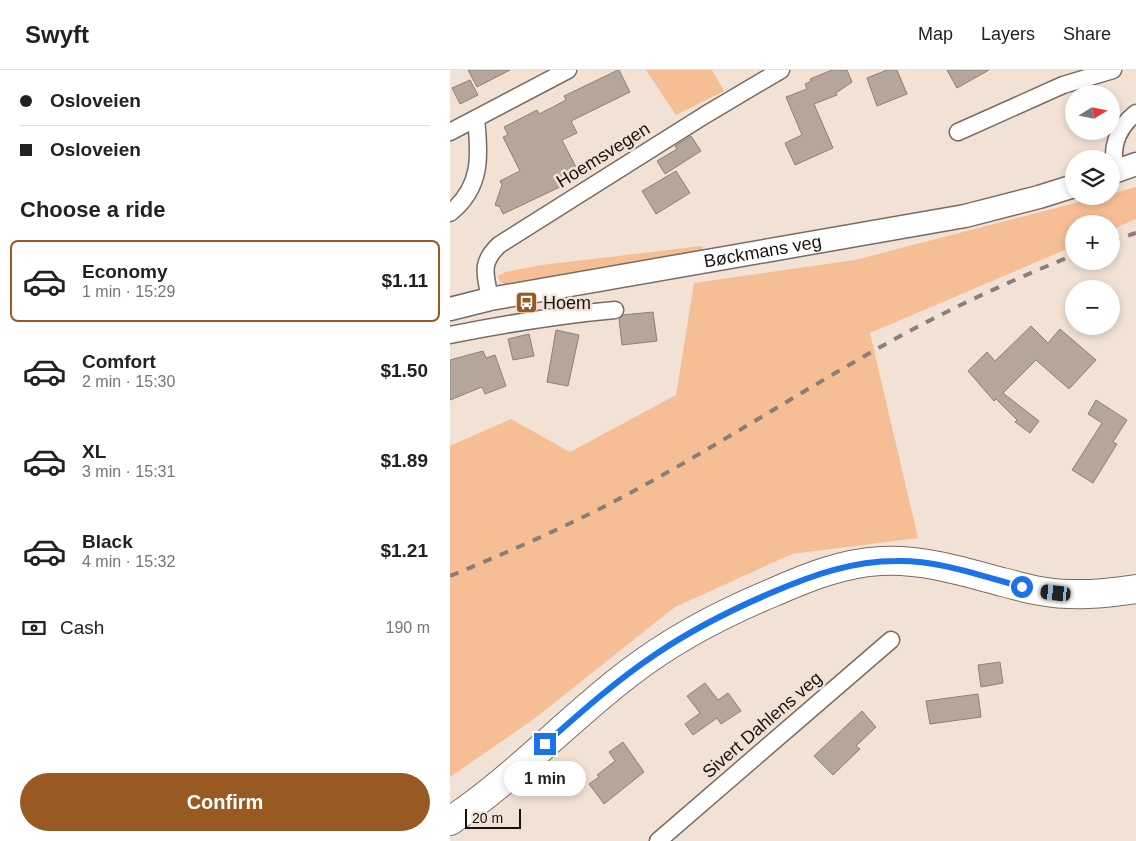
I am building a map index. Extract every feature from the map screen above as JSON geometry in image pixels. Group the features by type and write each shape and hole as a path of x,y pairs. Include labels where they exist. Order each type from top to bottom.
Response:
{"highway":[{"path":"450,821 501,783 574,718 629,673 656,654 702,626 747,603 804,578 859,563 899,561 927,563 1039,591 1072,595 1097,594 1136,588"}],"main road":[{"name":"Bøckmans veg","path":"450,309 490,299 965,216 1065,189"}],"street":[{"path":"450,132 568,70"},
{"name":"Hoemsvegen","path":"490,299 485,270 486,263 488,256 499,245 689,125 781,70"},
{"path":"958,132 1063,85 1113,70"},
{"path":"1121,169 1113,160 1117,136 1122,126 1136,113"},
{"path":"450,213 458,207 471,188 476,175 480,152 476,119"},
{"path":"450,335 511,323 615,310"},
{"name":"Sivert Dahlens veg","path":"658,841 891,640"}],"shaded area":[{"path":"646,70 712,70 724,91 676,115"},
{"path":"1136,187 1136,219 1120,226 1120,215 1065,215 1065,250 870,333 918,538 792,554 675,607 534,719 450,777 450,446 511,419 570,452 676,395 694,283 855,260 1067,205 1120,205 1120,191"},
{"path":"702,246 703,251 508,285 500,282 498,276 505,272 542,265"}],"building":[{"path":"468,70 510,70 477,87"},
{"path":"618,70 630,92 571,121 577,133 562,140 579,173 560,182 562,186 503,214 500,207 495,205 502,185 500,181 520,171 503,137 508,135 504,127 537,110 539,114 553,107 566,100 564,96"},
{"path":"832,70 847,70 852,82 836,93 837,95 814,104 833,148 795,165 785,143 802,135 786,97 807,89 805,84 811,81 810,79"},
{"path":"887,70 897,70 907,94 877,106 867,78"},
{"path":"947,70 989,70 957,88"},
{"path":"470,80 478,95 460,104 452,88"},
{"path":"691,136 701,151 665,174 657,161 677,149 675,146"},
{"path":"676,171 690,193 656,214 642,191"},
{"path":"653,312 657,341 622,345 619,319 623,315"},
{"path":"1031,326 1048,343 1060,329 1096,360 1069,389 1036,360 1003,393 1039,421 1030,433 1015,422 1017,420 996,399 994,401 968,371 987,352 995,361"},
{"path":"556,330 579,335 568,386 547,382"},
{"path":"529,334 534,356 513,360 508,339"},
{"path":"483,351 486,358 495,355 506,386 485,394 482,387 450,400 450,360"},
{"path":"1096,400 1127,420 1113,442 1117,444 1093,483 1072,470 1102,423 1088,414"},
{"path":"1000,662 1003,683 981,687 978,665"},
{"path":"705,683 718,700 728,693 741,711 721,724 717,718 693,735 685,724 700,713 687,696"},
{"path":"978,694 981,717 930,724 926,701"},
{"path":"862,711 876,727 856,746 860,749 833,775 814,756"},
{"path":"623,742 644,772 604,804 589,784 615,761 609,752"}],"railway":[{"path":"1120,238 1136,233"},
{"path":"450,576 492,559 615,501 915,328 982,295 1065,259"}],"place":[{"name":"Hoem","path":"527,303"}],"route":[{"path":"545,744 629,673 656,654 702,626 747,603 804,578 859,563 899,561 927,563 952,568 1022,587"}]}
